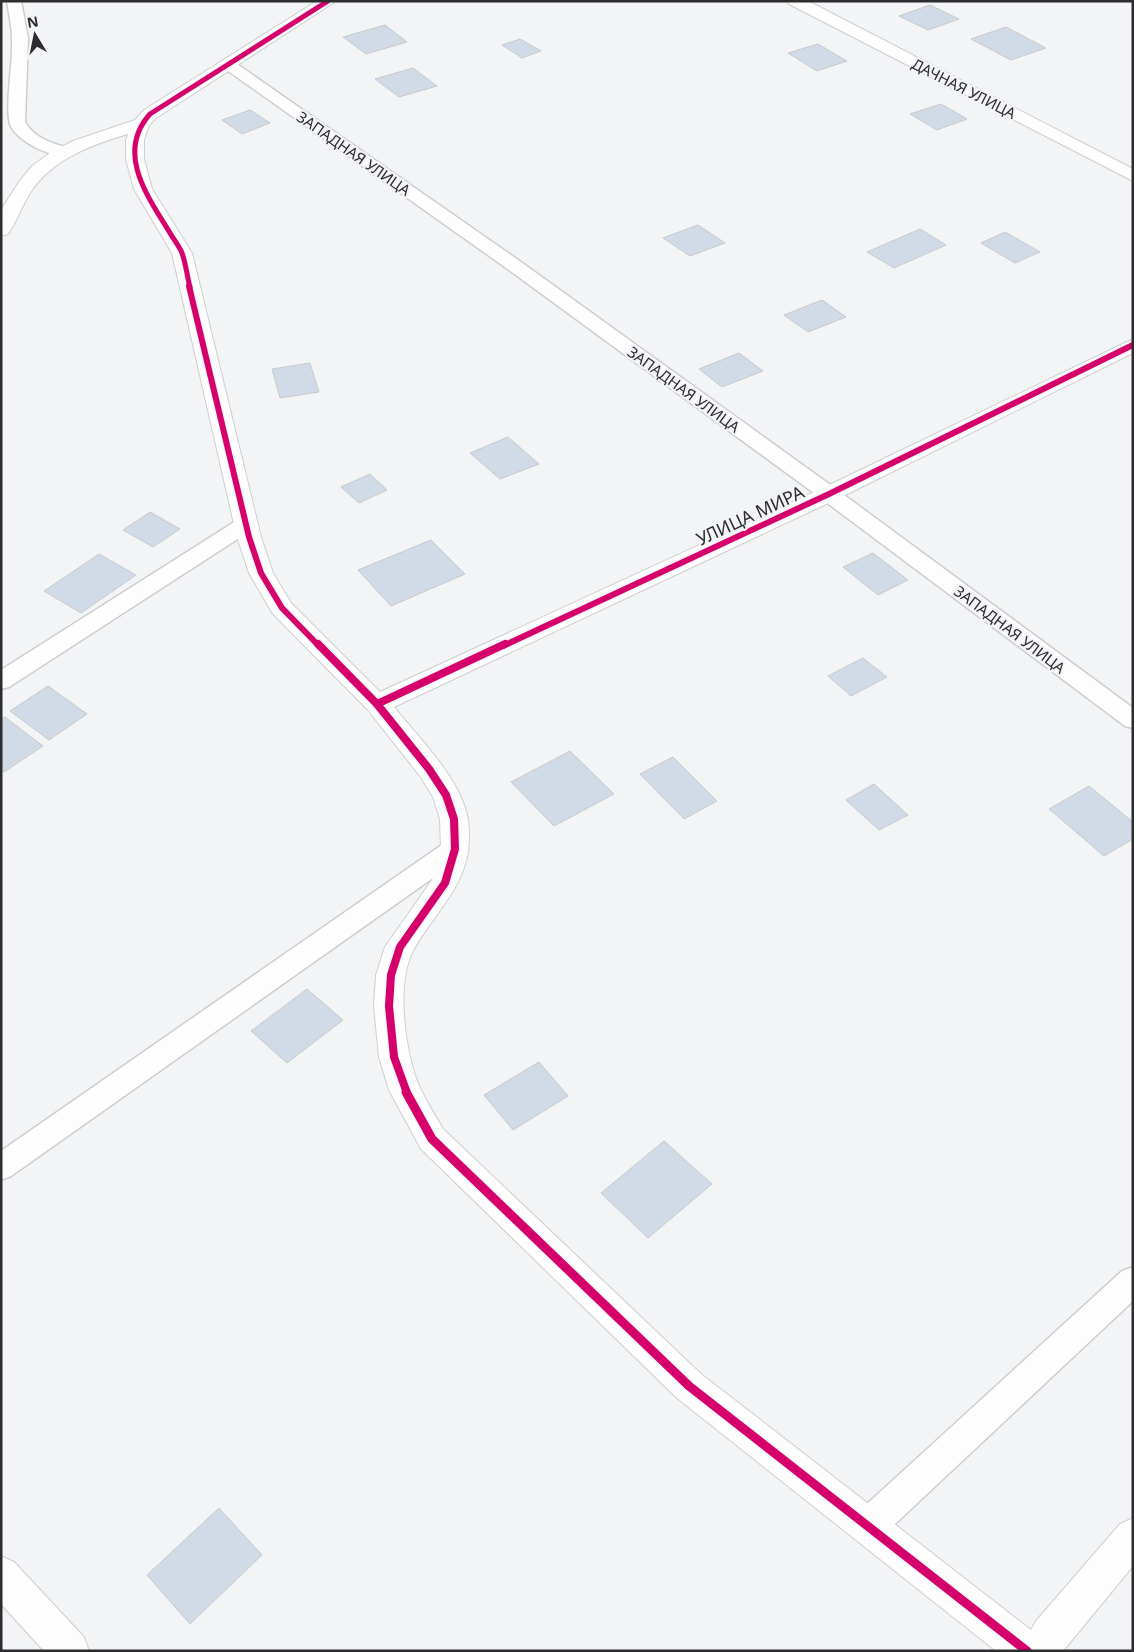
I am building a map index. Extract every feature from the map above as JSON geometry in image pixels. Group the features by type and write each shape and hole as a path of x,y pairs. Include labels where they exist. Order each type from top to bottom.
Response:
{"street":[{"path":"1,230 12,203 45,165 66,152 141,124 165,103 229,65 328,1"},
{"name":"ДАЧНАЯ УЛИЦА","path":"795,1 1133,176"},
{"path":"141,124 135,140 135,160 144,189 182,253 246,524 261,573 282,608 376,704 429,769 446,795 454,819 456,849 445,883 400,947 391,975 390,1006 394,1057 406,1090 432,1139 689,1386 1027,1651"},
{"name":"УЛИЦА МИРА","path":"376,704 830,494 1133,345"},
{"path":"1041,1651 1050,1635 1133,1538"},
{"path":"1,1576 70,1651"}],"lane":[{"path":"14,1 20,38 17,122 22,131 35,141 66,152"},
{"name":"ЗАПАДНАЯ УЛИЦА","path":"229,65 515,266 830,494 1133,720"},
{"path":"1,681 246,524"},
{"path":"1,1167 456,849"},
{"path":"868,1526 1133,1281"}],"building":[{"path":"930,5 959,19 928,30 899,16"},
{"path":"385,25 407,42 366,54 343,37"},
{"path":"1006,27 1046,48 1011,60 971,39"},
{"path":"520,39 541,51 522,58 502,45"},
{"path":"818,44 847,61 817,71 788,53"},
{"path":"413,68 437,86 399,97 375,79"},
{"path":"941,104 967,119 937,130 910,114"},
{"path":"250,110 270,123 242,134 222,120"},
{"path":"698,225 725,243 690,256 663,238"},
{"path":"920,229 946,245 894,268 867,252"},
{"path":"1005,232 1040,252 1015,263 981,243"},
{"path":"822,300 846,317 808,332 784,315"},
{"path":"739,353 763,371 722,387 699,369"},
{"path":"310,363 319,392 280,398 272,369"},
{"path":"508,437 539,464 500,479 470,453"},
{"path":"370,474 387,490 359,503 341,487"},
{"path":"150,512 180,529 153,547 123,530"},
{"path":"431,540 465,574 391,606 358,570"},
{"path":"873,553 908,580 878,595 843,567"},
{"path":"99,554 136,575 81,613 44,591"},
{"path":"863,658 887,677 851,696 828,676"},
{"path":"48,686 87,714 49,740 10,711"},
{"path":"5,717 43,746 4,772 1,770 1,719"},
{"path":"570,751 614,794 554,826 511,782"},
{"path":"673,757 717,801 684,819 640,774"},
{"path":"874,784 908,815 879,830 846,800"},
{"path":"1089,786 1133,822 1133,839 1104,856 1049,809"},
{"path":"307,989 343,1020 287,1063 251,1031"},
{"path":"539,1062 568,1096 513,1130 484,1095"},
{"path":"664,1141 712,1184 648,1238 601,1193"},
{"path":"219,1508 262,1555 190,1624 147,1575"}],"cycle path":[{"path":"328,1 150,114 141,124 135,140 135,159 143,189 182,253 249,537 261,573 282,608 377,704 429,769 446,795 454,819 455,849 445,883 400,947 391,975 389,1006 394,1057 405,1090 432,1139 689,1386 1027,1651"},
{"path":"377,704 829,494 1133,345"}]}
